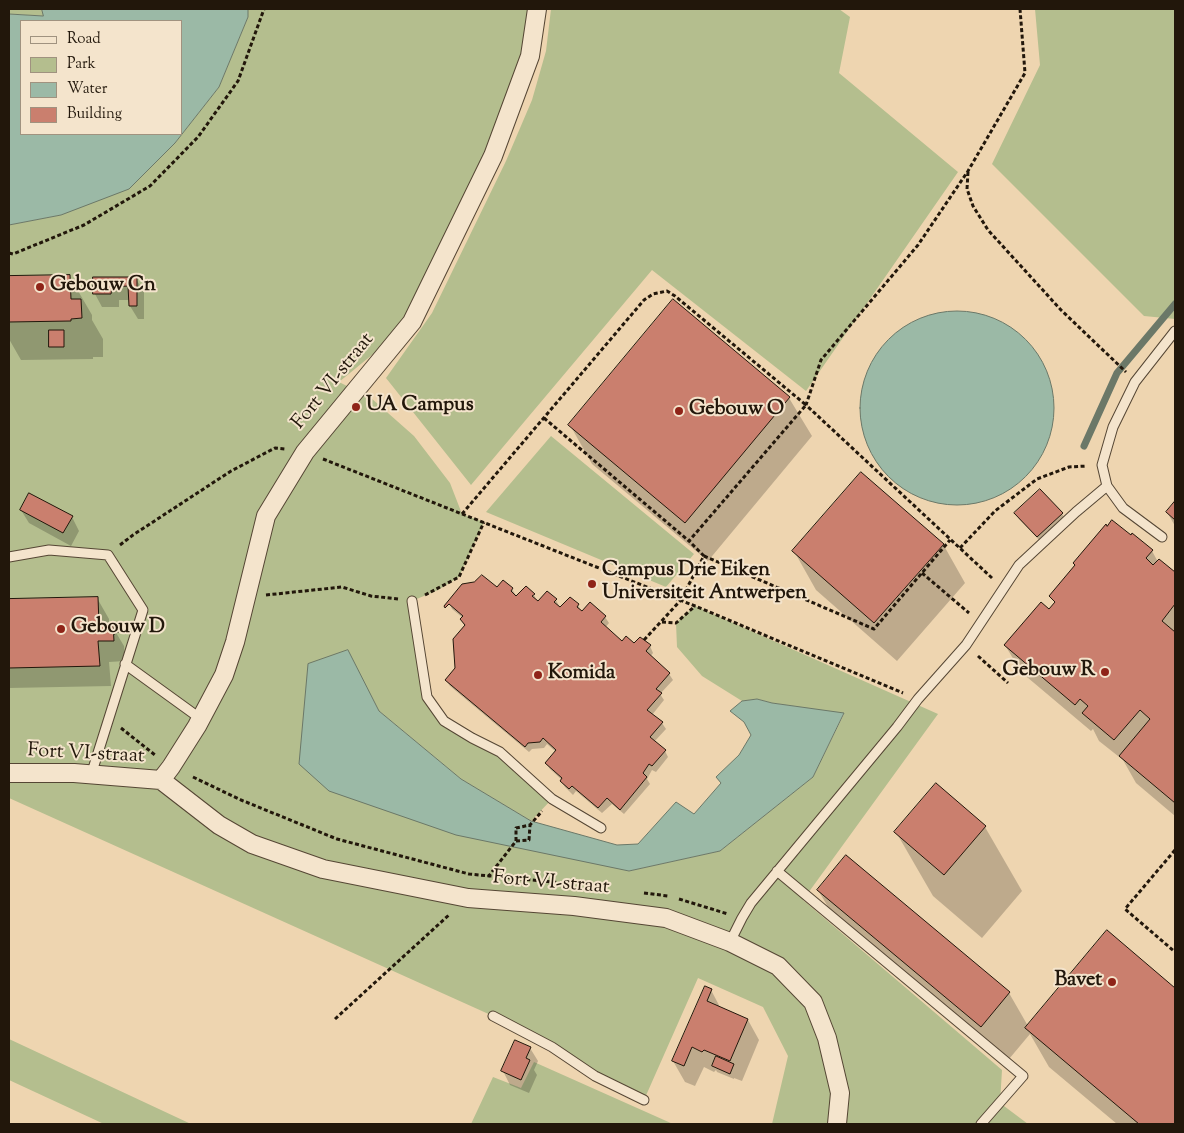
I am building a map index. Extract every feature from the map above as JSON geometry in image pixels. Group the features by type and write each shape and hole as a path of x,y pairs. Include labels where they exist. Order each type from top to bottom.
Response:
{"street":[{"name":"Fort VI-straat","path":"166,774 201,719 224,675 235,642 266,516 304,452 412,322 493,156 530,56 537,9"},
{"name":"Fort VI-straat","path":"9,773 166,774 219,825 252,844 323,869 468,898 574,906 666,918 730,942 778,966 813,1002 827,1038 840,1093 837,1124"}],"lane":[{"path":"1162,537 1123,508 1106,486 1102,465 1113,427 1135,382 1175,332"},
{"path":"730,942 751,903 918,699 966,646 1019,565 1106,486"},
{"path":"9,557 49,550 108,555 142,610 91,775"},
{"path":"412,601 427,697 444,721 500,752 552,799 600,828"},
{"path":"125,664 201,719"},
{"path":"777,871 1023,1076 981,1124"},
{"path":"493,1016 552,1047 595,1076 644,1100"}],"path":[{"path":"9,254 84,225 150,186 198,137 238,81 264,9"},
{"path":"689,541 806,405 821,360 918,245 968,171 1026,73 1020,9"},
{"path":"968,171 967,189 974,206 988,230 1061,310 1124,370"},
{"path":"462,514 644,300 653,294 667,291 806,405 1003,588"},
{"path":"544,418 689,541 704,556 874,629 950,540"},
{"path":"108,555 132,535 231,471 266,452 275,448 304,452 695,606 918,699"},
{"path":"960,548 995,511 1037,478 1069,467 1102,465"},
{"path":"248,591 266,595 342,587 371,596 412,601 438,590 458,577 484,522"},
{"path":"644,640 680,600 704,556"},
{"path":"922,573 982,623"},
{"path":"662,622 676,623 695,606"},
{"path":"113,634 118,629 117,636"},
{"path":"966,646 1008,683"},
{"path":"108,718 166,774 241,800 337,839 469,874 566,883"},
{"path":"516,841 529,840 530,825 552,799"},
{"path":"335,1020 468,898 489,876 516,841 516,828 530,825"},
{"path":"1175,850 1125,910 1175,952"},
{"path":"638,892 665,896 742,918"}],"green space":[{"path":"9,9 42,9 44,16 9,14"},
{"path":"248,9 537,9 530,56 412,322 339,382 371,398 414,436 450,483 462,514 484,522 459,577 438,590 412,601 427,697 444,721 500,752 552,799 531,821 461,779 379,711 347,650 299,764 629,871 720,851 813,777 844,714 757,699 742,701 702,676 677,647 676,623 695,606 938,714 803,900 1002,1070 1000,1103 1028,1124 772,1124 788,1056 763,1007 698,978 644,1100 493,1016 9,798 9,225 61,215 175,143 219,87 248,17"},
{"path":"551,9 839,9 850,17 839,73 958,172 806,391 652,270 471,485 386,378 432,313 506,161 532,100 546,51"},
{"path":"1035,9 1175,9 1175,319 1144,316 992,164 1040,65"},
{"path":"551,436 694,554 666,587 486,512"},
{"path":"9,1039 191,1124 104,1124 9,1080"},
{"path":"534,1062 673,1124 471,1124 493,1077 521,1088"}],"water":[{"path":"42,9 248,9 248,17 219,87 182,134 182,20 20,20 20,135 181,135 129,189 61,215 9,225 9,14 43,16"},
{"path":"957,311 976,313 1003,323 1018,333 1032,347 1046,371 1052,389 1054,408 1052,427 1042,454 1032,469 1018,483 994,497 976,503 957,505 938,503 911,493 896,483 882,469 868,445 862,427 860,408 862,389 872,362 882,347 896,333 920,319 938,313"},
{"path":"348,650 379,711 461,779 531,821 617,845 638,844 676,802 694,814 721,783 716,777 739,755 751,735 744,722 730,711 742,701 757,699 772,703 844,713 813,777 720,851 629,871 456,835 329,791 299,764 308,664"}],"building":[{"name":"Gebouw Cn","path":"70,275 71,299 81,299 82,318 71,319 71,321 9,322 9,276"},
{"path":"93,277 137,277 137,306 129,306 128,286 112,287 111,294 93,294"},
{"name":"Gebouw O","path":"673,299 790,397 685,523 568,425"},
{"path":"49,330 64,330 64,347 49,347"},
{"path":"861,472 944,544 874,623 792,551"},
{"path":"1040,489 1063,513 1037,537 1014,513"},
{"path":"29,493 73,516 63,533 20,510"},
{"path":"1175,501 1175,520 1166,512"},
{"name":"Gebouw R","path":"1112,520 1153,550 1146,558 1153,565 1159,559 1175,572 1175,604 1162,621 1175,632 1175,803 1119,756 1150,719 1140,710 1114,740 1082,713 1088,706 1080,699 1075,705 1004,645 1041,602 1049,609 1055,602 1049,596 1075,565 1073,563 1106,524 1107,526"},
{"path":"482,575 497,587 503,580 513,588 511,591 516,596 526,586 535,594 532,596 538,601 547,591 557,599 554,602 560,607 570,597 579,604 577,607 582,611 590,602 606,616 601,622 622,641 626,636 634,643 640,637 651,645 646,651 670,673 656,689 662,693 647,710 663,722 650,737 666,750 652,766 649,764 643,773 647,777 620,810 607,798 598,808 572,786 569,789 560,781 562,778 545,763 556,750 543,738 540,742 528,743 525,747 445,680 455,668 453,639 465,625 460,619 463,616 449,604 445,608 444,606 462,584 474,582"},
{"name":"Gebouw D","path":"98,597 99,625 113,625 114,641 98,641 100,666 9,668 9,599"},
{"path":"936,783 986,826 944,875 894,832"},
{"path":"846,855 1010,992 981,1027 817,890"},
{"path":"1107,930 1175,988 1175,1124 1139,1124 1025,1028"},
{"path":"705,986 712,989 707,1001 748,1019 730,1061 692,1047 684,1066 672,1061"},
{"path":"515,1040 531,1047 526,1058 530,1060 521,1080 501,1071"},
{"path":"716,1056 734,1064 730,1074 712,1066"}],"waterway":[{"path":"1084,446 1117,373 1175,304"}],"place":[{"name":"Gebouw Cn","path":"40,287"},
{"name":"UA Campus","path":"356,407"},
{"name":"Gebouw O","path":"679,411"},
{"name":"Campus Drie Eiken Universiteit Antwerpen","path":"592,584"},
{"name":"Gebouw D","path":"61,629"},
{"name":"Gebouw R","path":"1105,672"},
{"name":"Komida","path":"538,675"},
{"name":"Bavet","path":"1112,982"}]}
